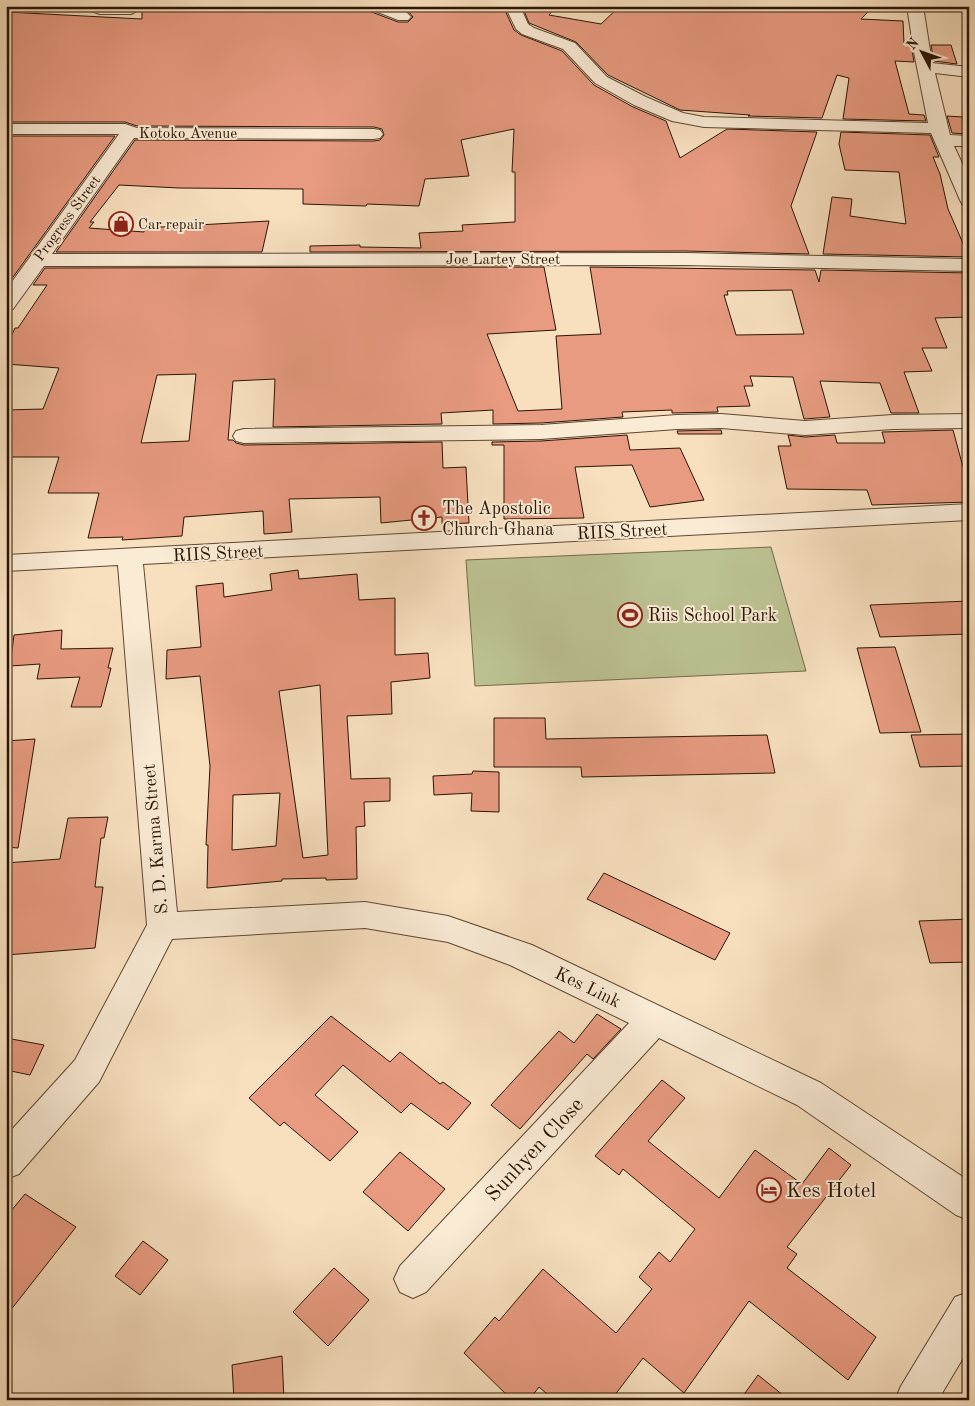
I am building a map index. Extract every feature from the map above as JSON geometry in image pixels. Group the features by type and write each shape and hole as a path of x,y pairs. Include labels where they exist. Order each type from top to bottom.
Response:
{"street":[{"path":"375,6 403,17"},
{"path":"512,6 521,26 528,31 569,46 601,80 640,101 678,117 704,122 941,134 969,141"},
{"path":"915,6 925,67 941,134 969,200"},
{"path":"925,67 969,72"},
{"name":"Kotoko Avenue","path":"6,129 125,129 130,131 129,133 374,134"},
{"name":"Progress Street","path":"6,305 129,133"},
{"name":"Joe Lartey Street","path":"37,260 685,259 969,265"},
{"path":"244,436 541,432 694,422 746,422 805,428 893,422 969,421"},
{"name":"RIIS Street","path":"6,563 969,512"},
{"name":"S. D. Karma Street","path":"6,1162 87,1071 163,926 130,557"},
{"name":"Kes Link","path":"163,926 365,915 448,929 521,955 808,1094 969,1202"},
{"name":"Sunhyen Close","path":"413,1278 654,1020"},
{"path":"915,1400 969,1311"}],"lane":[{"path":"91,6 91,8 100,12 132,12"}],"green space":[{"name":"Riis School Park","path":"771,547 806,671 475,686 466,560"}],"building":[{"path":"142,6 366,6 369,11 398,22 408,22 413,17 408,11 396,6 503,6 514,30 521,35 562,51 594,85 633,107 666,121 680,158 727,129 817,132 791,206 809,254 685,251 310,252 310,246 360,245 360,247 421,248 419,233 463,231 462,225 515,222 515,172 512,172 514,129 461,140 469,176 425,179 419,206 303,204 303,189 179,188 119,185 90,222 94,222 89,228 144,232 144,228 269,221 262,252 56,252 135,140 374,141 380,140 384,135 382,129 374,127 137,126 125,122 6,122 6,12 142,19"},
{"path":"522,6 556,6 549,15 601,24 620,6 644,10 645,6 874,6 861,19 903,21 904,44 911,44 914,62 895,61 909,114 924,115 926,121 843,119 849,78 837,75 822,118 748,116 750,115 680,110 608,75 576,42 529,23"},
{"path":"931,45 951,45 957,64 934,61"},
{"path":"947,116 963,117 964,131 969,132 969,134 952,133"},
{"path":"841,132 930,135 939,157 933,157 940,174 948,209 969,257 823,254 832,197 852,199 850,216 906,224 899,172 845,170 839,144"},
{"path":"6,136 115,136 8,284 6,284"},
{"path":"544,267 556,330 487,334 518,411 562,409 556,336 601,334 590,267 815,270 819,282 821,270 969,273 969,317 935,318 947,348 922,348 932,371 904,372 919,413 891,413 880,383 820,381 830,417 804,419 793,377 750,376 753,386 744,386 750,406 717,407 718,412 672,413 672,410 622,412 623,417 541,423 493,424 493,410 441,413 442,424 273,427 275,379 233,381 228,440 233,440 236,443 244,445 442,442 443,468 466,467 469,523 442,524 442,517 381,523 380,497 289,499 292,532 264,534 263,511 184,517 182,536 122,540 123,537 88,538 99,493 48,493 59,457 6,457 6,410 43,409 59,368 6,364 6,348 15,328 18,328 47,285 33,285 45,268","holes":["792,290 804,334 736,335 724,295 728,295 727,291","196,374 189,441 141,443 157,375"]},
{"path":"721,430 722,434 678,434 677,431"},
{"path":"953,430 963,467 969,467 969,502 872,505 867,490 787,489 778,446 791,446 788,435 805,437 835,435 837,443 885,443 882,432"},
{"path":"627,435 630,450 680,448 704,500 650,507 632,465 575,467 584,518 504,519 504,445 492,445 492,442 541,441"},
{"path":"298,570 299,579 357,574 359,600 395,598 395,655 428,653 430,678 391,682 392,714 347,716 351,779 390,778 390,801 364,802 365,826 356,827 357,879 282,879 282,881 207,888 208,845 206,845 210,766 200,676 166,679 167,650 201,647 196,586 223,583 224,597 272,590 270,574","holes":["320,685 328,855 303,858 279,691","280,793 276,846 232,850 233,795"]},
{"path":"969,601 969,634 880,637 870,605"},
{"path":"62,630 61,649 113,648 108,668 111,668 101,707 71,707 80,677 37,679 40,664 10,666 14,635"},
{"path":"895,647 921,732 880,733 857,648"},
{"path":"494,718 545,718 546,739 767,735 775,773 582,777 581,767 494,767"},
{"path":"969,734 969,766 920,767 911,735"},
{"path":"35,739 18,848 6,847 6,741"},
{"path":"473,771 499,772 499,812 471,811 472,793 434,795 433,776 472,774"},
{"path":"108,817 104,838 101,838 95,887 103,887 95,948 6,955 6,863 60,859 68,818"},
{"path":"604,873 730,933 715,960 587,899"},
{"path":"969,919 969,962 930,963 919,921"},
{"path":"597,1014 621,1029 593,1059 587,1054 520,1129 491,1105 559,1031 574,1043"},
{"path":"331,1016 390,1062 400,1052 440,1084 443,1082 471,1103 448,1130 411,1103 401,1113 343,1065 315,1095 358,1132 330,1161 284,1122 280,1126 249,1098"},
{"path":"6,1038 44,1045 30,1075 6,1070"},
{"path":"662,1080 685,1098 648,1141 719,1198 755,1150 802,1184 829,1148 851,1165 787,1247 797,1254 787,1268 876,1337 848,1380 749,1301 684,1393 643,1358 611,1400 554,1400 539,1387 529,1400 512,1400 464,1353 495,1317 499,1321 543,1269 616,1333 652,1289 639,1277 659,1252 670,1262 695,1229 623,1169 619,1175 595,1156"},
{"path":"400,1152 445,1189 408,1231 363,1192"},
{"path":"25,1194 76,1227 6,1316 6,1217"},
{"path":"143,1241 168,1260 140,1295 115,1276"},
{"path":"334,1268 369,1300 328,1346 293,1312"},
{"path":"282,1356 284,1400 234,1400 232,1365"},
{"path":"758,1375 789,1400 740,1400"}],"place":[{"name":"Car repair","path":"121,224"},
{"name":"The Apostolic Church Ghana","path":"424,518"},
{"name":"Riis School Park","path":"630,615"},
{"name":"Kes Hotel","path":"769,1190"}]}
